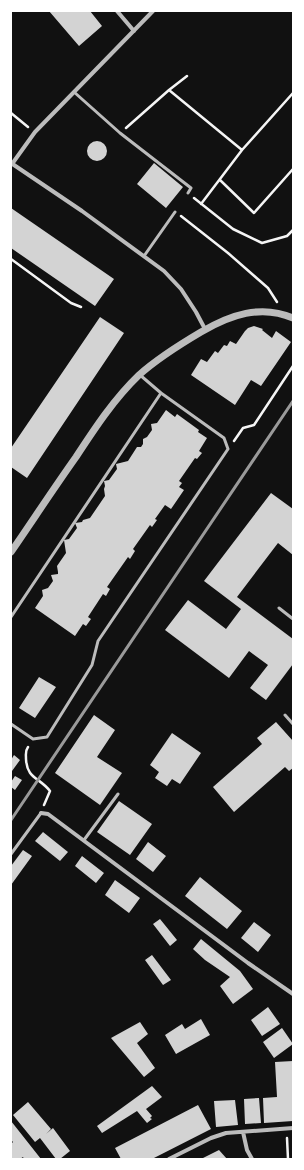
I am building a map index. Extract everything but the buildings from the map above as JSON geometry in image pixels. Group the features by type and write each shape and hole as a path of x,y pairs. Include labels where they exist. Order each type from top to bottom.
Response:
{"street":[{"path":"117,11 134,31"},
{"path":"153,11 35,132 12,164 82,211 164,271 181,289 205,329"},
{"path":"11,552 105,415 125,390 156,361 205,329 232,316 258,311 284,314 293,318"},
{"path":"41,813 48,814 248,963 293,994"},
{"path":"169,1159 226,1133 293,1128"},
{"path":"243,1132 247,1150 252,1159"}],"lane":[{"path":"74,92 120,133 191,188 188,193"},
{"path":"144,256 175,212"},
{"path":"11,724 33,739 47,737 92,666 98,641 228,449 224,438 161,393 140,375"},
{"path":"11,617 161,393"},
{"path":"279,608 293,619"},
{"path":"285,715 293,724"},
{"path":"84,840 118,794"},
{"path":"11,854 41,813"}],"path":[{"path":"120,133 187,76"},
{"path":"169,90 242,150"},
{"path":"202,204 242,150 293,93"},
{"path":"11,113 35,132"},
{"path":"220,180 254,213 293,169"},
{"path":"188,193 233,230 262,243 287,236 293,230"},
{"path":"175,212 268,288 284,314"},
{"path":"11,259 71,303 81,307"},
{"path":"228,449 243,428 254,425 293,366"},
{"path":"33,739 26,750 26,768 30,774 46,786 50,791 41,813"},
{"path":"287,1129 288,1159"}],"railway":[{"path":"11,820 293,401"}]}
